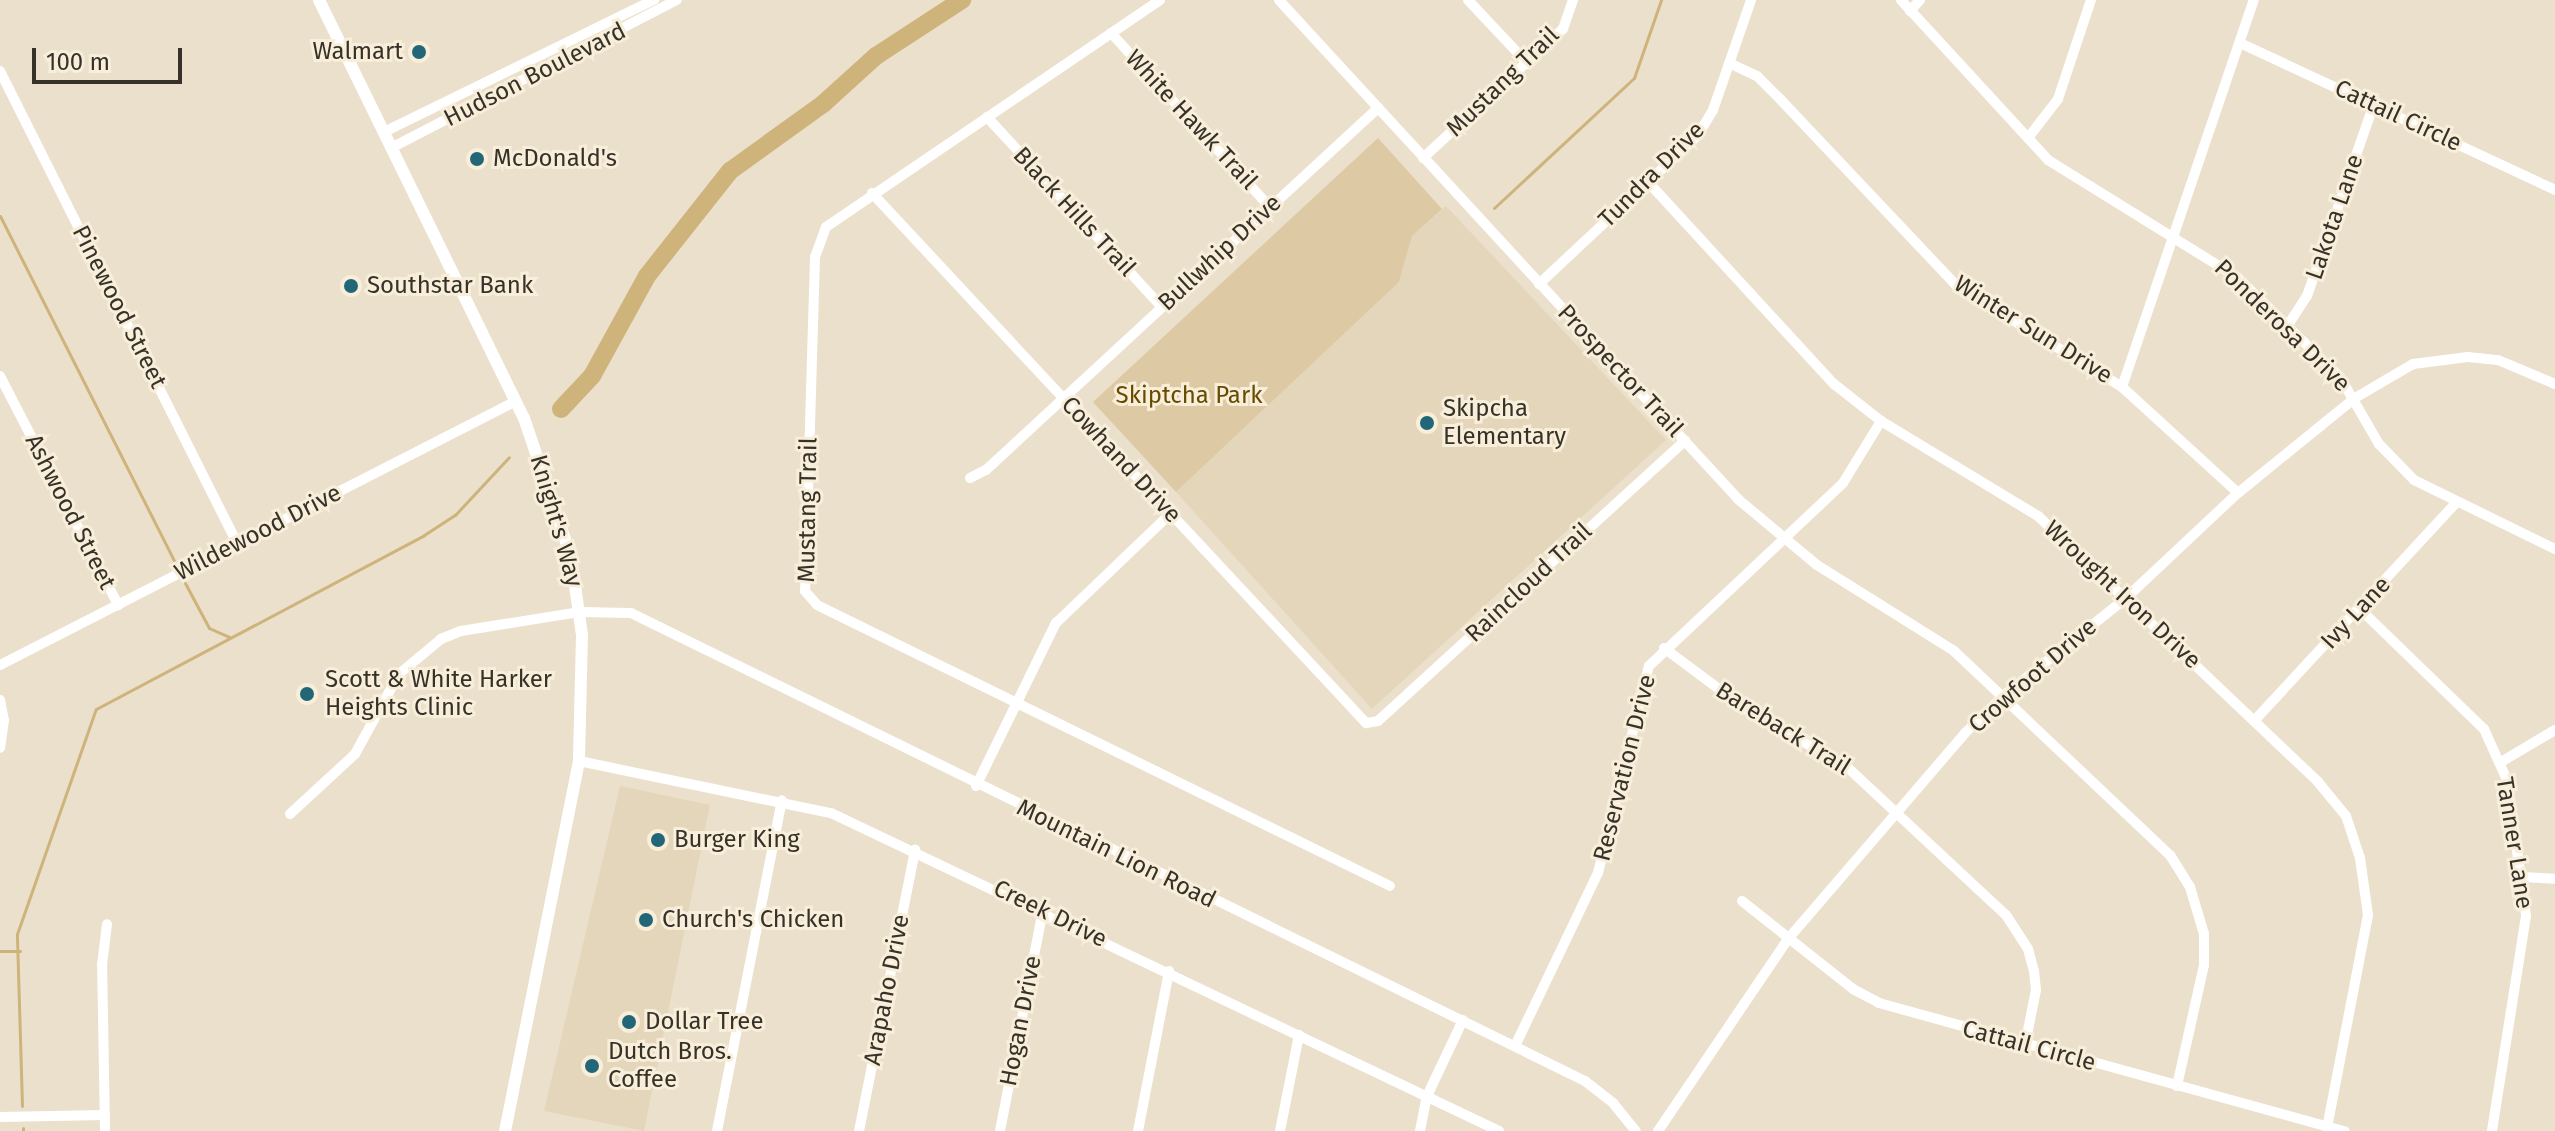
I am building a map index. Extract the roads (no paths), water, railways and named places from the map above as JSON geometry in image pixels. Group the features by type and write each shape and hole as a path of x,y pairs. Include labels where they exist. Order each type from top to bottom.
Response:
{"main road":[{"name":"Knight's Way","path":"319,0 516,401 561,522 580,612 579,761 505,1131"}],"street":[{"name":"Hudson Boulevard","path":"391,148 538,72 625,22 654,0"},
{"name":"Hudson Boulevard","path":"384,132 533,60 677,0"},
{"name":"Mustang Trail","path":"1160,0 826,227 815,257 805,591 817,605 1390,886"},
{"name":"Prospector Trail","path":"1279,0 1685,441 1782,539 1933,634 2170,855 2190,887 2204,934 2204,965 2177,1086"},
{"path":"1468,0 1528,64"},
{"name":"Mustang Trail","path":"1423,158 1563,29 1573,0"},
{"name":"Tundra Drive","path":"1539,284 1707,122 1751,0"},
{"name":"Ponderosa Drive","path":"1901,0 2028,138 2063,170 2219,261 2288,325 2355,398 2366,426 2414,480 2555,549"},
{"path":"1910,11 1920,0"},
{"path":"2028,138 2058,99 2091,0"},
{"path":"2122,387 2254,0"},
{"name":"White Hawk Trail","path":"1111,33 1270,207"},
{"name":"Cattail Circle","path":"2240,43 2555,190"},
{"path":"533,60 538,72"},
{"name":"Winter Sun Drive","path":"1729,63 1757,76 1957,286 2122,387 2238,493"},
{"name":"Pinewood Street","path":"0,71 237,543"},
{"path":"466,91 474,106"},
{"name":"Lakota Lane","path":"2288,325 2307,296 2374,104"},
{"name":"Bullwhip Drive","path":"970,478 1063,399 1378,108"},
{"name":"Black Hills Trail","path":"987,117 1162,307"},
{"name":"Wrought Iron Drive","path":"1648,182 1834,384 1881,421 2038,516 2254,721 2332,797 2346,816 2360,858 2368,915 2366,945 2327,1127"},
{"name":"Cowhand Drive","path":"872,193 1063,399 1372,723"},
{"name":"Crowfoot Drive","path":"1658,1131 1788,939 2002,697 2126,598 2238,493 2355,398 2413,364 2441,358 2498,360 2555,384"},
{"name":"Ashwood Street","path":"0,376 118,605"},
{"name":"Wildewood Drive","path":"0,665 516,401"},
{"name":"Reservation Drive","path":"1515,1046 1598,873 1641,682 1664,648 1843,483 1881,421"},
{"name":"Raincloud Trail","path":"1372,723 1685,441"},
{"name":"Ivy Lane","path":"2254,721 2456,503"},
{"path":"976,786 1064,612 1171,513"},
{"name":"Tanner Lane","path":"2360,609 2470,714 2501,762 2522,877 2524,948 2492,1131"},
{"name":"Mountain Lion Road","path":"290,814 355,754 399,674 422,651 461,631 580,612 631,613 976,786 1585,1081 1613,1103 1636,1131"},
{"name":"Bareback Trail","path":"1664,648 1739,705 1845,765 2006,915 2028,949 2036,990 2025,1045"},
{"path":"0,700 4,720 0,748"},
{"path":"2501,762 2555,730"},
{"name":"Creek Drive","path":"579,761 782,800 831,813 1043,910 1499,1131"},
{"path":"717,1131 782,800"},
{"name":"Arapaho Drive","path":"859,1131 915,850"},
{"path":"2522,877 2555,879"},
{"name":"Cattail Circle","path":"1742,901 1788,939 1879,1003 2345,1131"},
{"name":"Hogan Drive","path":"1000,1131 1043,910"},
{"path":"105,1131 102,965 107,924"},
{"path":"1138,1131 1169,971"},
{"path":"1420,1131 1427,1096 1463,1020"},
{"path":"1280,1131 1299,1035"},
{"path":"0,1117 105,1115"}],"waterway":[{"path":"561,409 592,376 647,276 730,171 823,104 876,56 962,0"},
{"path":"1494,208 1634,78 1661,0"},
{"path":"0,216 175,562"},
{"path":"22,1106 17,934 96,709 424,535 455,515 509,457"},
{"path":"185,583 209,628 229,637"},
{"path":"0,951 20,951"}],"place":[{"name":"Walmart","path":"419,52"},
{"name":"McDonald's","path":"477,159"},
{"name":"Southstar Bank","path":"351,286"},
{"name":"Skipcha Elementary","path":"1427,423"},
{"name":"Scott & White Harker Heights Clinic","path":"307,694"},
{"name":"Burger King","path":"658,840"},
{"name":"Church's Chicken","path":"646,920"},
{"name":"Dollar Tree","path":"629,1022"},
{"name":"Dutch Bros. Coffee","path":"592,1066"}],"park label":[{"name":"Skiptcha Park","path":"1189,396"}]}
